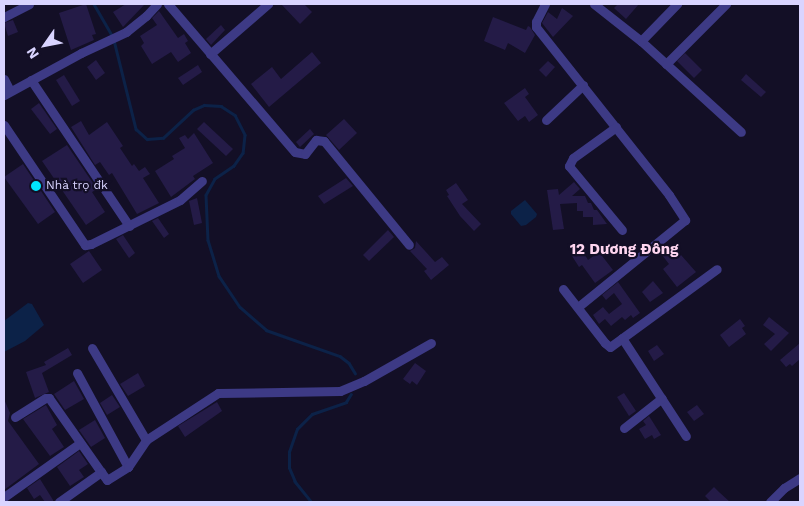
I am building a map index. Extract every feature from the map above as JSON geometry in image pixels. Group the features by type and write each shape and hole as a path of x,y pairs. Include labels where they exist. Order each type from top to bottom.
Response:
{"street":[{"path":"4,17 29,4"},
{"path":"4,79 7,93 119,36 146,16 156,4"},
{"path":"168,4 295,152 305,154 316,140 324,141 409,245"},
{"path":"210,54 268,4"},
{"path":"545,4 536,22 536,27 669,195 685,220 578,307"},
{"path":"641,41 677,4"},
{"path":"666,64 726,4"},
{"path":"599,6 641,41 741,132"},
{"path":"31,80 129,226"},
{"path":"546,120 583,86"},
{"path":"4,126 85,245 92,244 180,200 202,181"},
{"path":"616,127 573,158 569,166 622,230"},
{"path":"564,289 607,346 610,347 717,269"},
{"path":"622,338 686,436"},
{"path":"15,418 46,398 49,398 108,480 128,467 146,440 218,393 340,391 364,381 431,343"},
{"path":"92,348 146,440"},
{"path":"77,373 128,467"},
{"path":"624,428 662,398"},
{"path":"4,496 80,443"},
{"path":"59,502 101,472"},
{"path":"770,502 784,488 800,478"}],"water":[{"path":"525,200 537,214 526,225 521,226 511,214 511,211"},
{"path":"28,303 32,304 44,325 25,341 4,352 4,321"}],"building":[{"path":"86,4 96,34 92,35 94,40 71,50 59,13"},
{"path":"126,4 145,4 123,27 113,12"},
{"path":"281,4 304,4 312,12 300,24"},
{"path":"618,4 639,4 626,19 614,8"},
{"path":"562,8 573,16 553,37 542,23 548,12 557,19"},
{"path":"159,11 178,38 184,34 188,41 185,43 191,53 178,62 171,52 152,64 141,46 144,43 140,36 157,25 152,18"},
{"path":"493,17 526,30 528,26 530,27 535,35 525,53 508,43 505,50 484,41"},
{"path":"13,20 18,32 8,36 4,23"},
{"path":"221,25 225,30 211,45 206,39"},
{"path":"312,52 321,63 269,107 251,84 272,67 281,79"},
{"path":"685,53 702,70 694,78 677,61"},
{"path":"96,60 105,73 96,80 87,67"},
{"path":"548,61 555,67 546,77 539,70"},
{"path":"198,65 202,72 183,85 178,78"},
{"path":"746,74 766,92 761,97 741,80"},
{"path":"64,75 80,101 72,106 56,80"},
{"path":"525,88 529,94 525,97 538,115 529,122 525,116 518,121 504,103"},
{"path":"39,103 57,129 50,134 31,109"},
{"path":"344,119 357,133 339,150 326,135"},
{"path":"81,121 89,135 107,122 123,146 120,148 132,166 134,164 139,171 145,167 150,174 143,178 159,203 137,214 112,173 109,175 100,162 95,165 71,127"},
{"path":"204,122 233,149 226,156 197,129"},
{"path":"310,129 314,134 300,147 296,142"},
{"path":"194,133 213,163 193,176 195,179 171,197 155,171 174,159 172,156 185,148 179,138 185,135 188,139"},
{"path":"67,145 97,189 92,192 105,212 86,225 42,161"},
{"path":"23,164 55,212 38,224 4,177"},
{"path":"346,178 353,186 324,204 318,196"},
{"path":"574,182 580,189 572,196 585,196 588,203 591,203 594,210 597,210 607,224 593,225 593,217 583,217 583,211 577,211 577,203 560,204 564,229 553,230 547,190 558,189 559,195"},
{"path":"456,183 468,200 462,204 481,224 474,231 460,216 447,196 449,195 446,190"},
{"path":"197,198 202,223 194,225 189,201"},
{"path":"158,218 169,234 164,238 152,221"},
{"path":"388,230 394,237 369,261 363,255"},
{"path":"123,235 135,253 129,258 116,239"},
{"path":"416,241 435,262 442,257 449,265 431,280 424,271 427,269 410,251 415,248"},
{"path":"665,244 676,259 681,255 696,272 677,287 663,269 669,264 658,250"},
{"path":"89,251 102,270 83,283 70,264"},
{"path":"599,252 613,270 595,283 582,265 579,267 572,256 585,255 588,260"},
{"path":"653,281 663,293 650,302 642,292"},
{"path":"618,282 640,313 633,318 631,315 625,320 622,317 611,326 605,319 599,324 593,315 603,307 609,314 622,304 614,293 606,300 602,295"},
{"path":"769,317 789,333 771,351 764,344 775,334 763,325"},
{"path":"740,319 745,326 742,328 746,334 729,347 720,335"},
{"path":"800,343 800,359 792,366 790,364 786,367 780,360"},
{"path":"657,345 664,354 654,361 648,351"},
{"path":"68,348 72,355 42,373 49,392 35,398 26,372 46,365 44,362"},
{"path":"415,363 426,371 417,385 412,381 410,384 403,379"},
{"path":"138,373 145,386 128,396 120,384"},
{"path":"74,381 84,399 65,410 54,394"},
{"path":"624,393 636,411 629,416 617,397"},
{"path":"112,395 120,407 107,415 100,403"},
{"path":"4,399 10,413 8,421 39,464 4,490"},
{"path":"217,402 222,411 185,437 178,426"},
{"path":"46,405 57,425 52,429 64,447 50,456 23,419"},
{"path":"697,405 704,414 694,421 687,412"},
{"path":"649,416 661,435 654,439 652,435 645,439 639,429 646,425 643,421"},
{"path":"95,420 105,438 91,447 79,430"},
{"path":"79,451 88,464 79,470 84,477 70,486 57,467"},
{"path":"40,479 53,502 45,502 40,495 34,499 27,488"},
{"path":"714,487 730,502 711,502 705,496"}],"waterway":[{"path":"94,4 112,35"},
{"path":"114,40 136,129 147,139 163,138 193,110 204,105 221,106 235,115 245,135 243,153 234,166 215,179 206,195 208,240 219,276 240,307 266,330 340,356 349,363 355,373"},
{"path":"311,502 295,482 289,468 289,452 297,429 312,414 346,402 351,394"},
{"path":"412,502 429,502"}],"place":[{"name":"Nhà trọ đk","path":"36,186"}],"district":[{"name":"12 Dương Đông","path":"624,250"}]}
